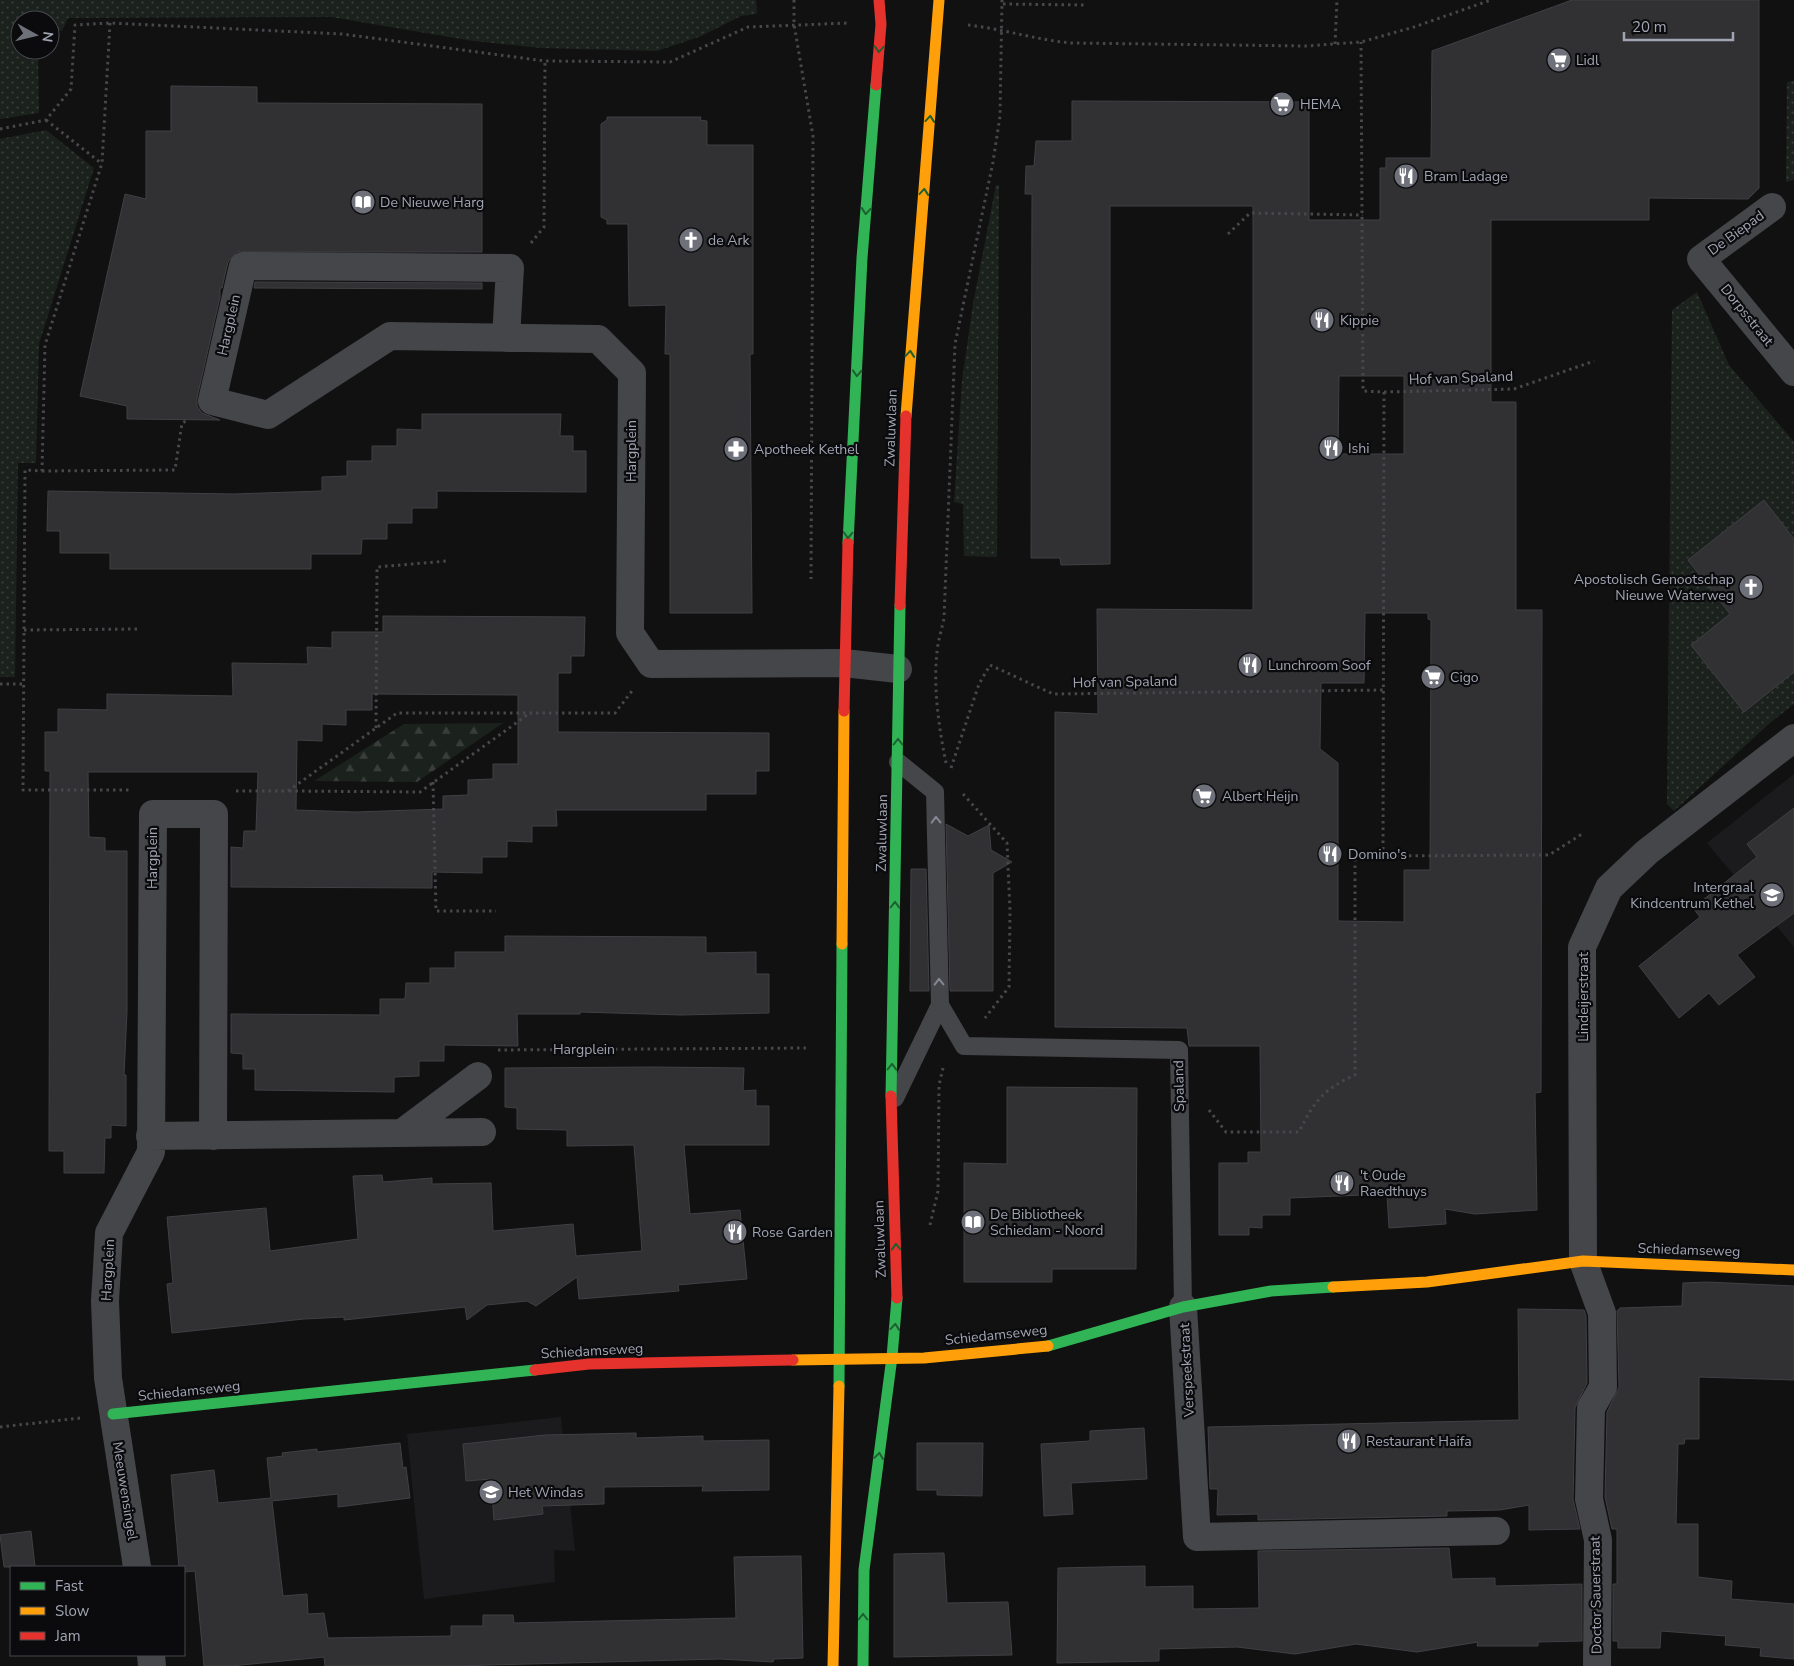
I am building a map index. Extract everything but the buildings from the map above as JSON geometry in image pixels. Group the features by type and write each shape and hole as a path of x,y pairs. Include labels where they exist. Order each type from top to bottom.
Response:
{"main road":[{"path":"833,1666 833,1603 839,1503 840,1412 838,1359 844,663 862,258 881,24 879,0"},
{"name":"Zwaluwlaan","path":"863,1666 864,1570 892,1357 897,1296 891,1107 898,669 906,402 939,0"},
{"name":"Schiedamseweg","path":"1583,1261 1794,1270"},
{"name":"Verspeekstraat","path":"1183,1307 1271,1291 1427,1282 1583,1261"},
{"name":"Schiedamseweg","path":"113,1414 589,1364 892,1357 924,1358 1055,1344 1183,1307"}],"street":[{"name":"De Biepad","path":"1701,259 1772,207"},
{"name":"Dorpsstraat","path":"1701,259 1794,372"},
{"name":"Hargplein","path":"510,268 243,266 212,401 268,415 390,336 598,338 632,373 630,633 651,664"},
{"path":"506,338 510,268"},
{"path":"651,664 844,663 898,669"},
{"name":"Lindeijerstraat","path":"1583,1261 1582,947 1609,888 1647,852 1794,738"},
{"name":"Hargplein","path":"113,1414 108,1378 105,1301 109,1234 151,1152 152,814 214,814 212,1136"},
{"path":"402,1133 478,1076"},
{"path":"150,1136 482,1132"},
{"name":"Doctor Sauerstraat","path":"1583,1261 1602,1313 1603,1387 1591,1408 1589,1499 1598,1540 1597,1666"},
{"name":"Verspeekstraat","path":"1183,1307 1197,1537 1496,1531"},
{"name":"Meeuwensingel","path":"113,1414 137,1566"}],"lane":[{"path":"891,1107 940,1004 935,792 898,762"},
{"name":"Spaland","path":"940,1004 964,1046 1179,1050 1183,1307"}],"path":[{"path":"794,0 794,24 813,136 810,584"},
{"path":"1335,44 1337,0"},
{"path":"1085,5 1002,2 1003,29 1047,40 1072,43 1307,46 1361,42 1414,27 1492,0"},
{"path":"0,129 46,120 71,89 75,25 110,23 342,34 545,61 670,62 748,27 794,24"},
{"path":"42,471 45,345 102,163 110,23"},
{"name":"Hof van Spaland","path":"1003,29 999,125 955,344 944,618 937,651 936,672 939,730 948,776 980,684 990,665 1053,694 1385,690"},
{"name":"Hof van Spaland","path":"1361,42 1363,392 1514,389 1594,361"},
{"path":"510,268 544,227 545,61"},
{"path":"46,120 102,163"},
{"path":"1228,234 1250,213 1363,215"},
{"path":"1383,856 1385,690 1384,392"},
{"path":"152,814 155,790 23,790 25,470 175,470 182,423 212,401"},
{"path":"376,729 377,567 447,561"},
{"path":"24,630 141,629"},
{"path":"288,791 397,714 615,713 651,664"},
{"path":"0,684 24,684"},
{"path":"231,791 420,792 531,712"},
{"path":"433,782 436,911 496,911"},
{"path":"961,791 1007,843"},
{"path":"1180,1105 1205,1105 1226,1132 1299,1132 1310,1109 1333,1085 1355,1075 1355,857 1549,855 1582,834"},
{"name":"Hargplein","path":"478,1076 482,1050 808,1048"},
{"path":"0,1428 113,1414"}],"shaded area":[{"name":"Intergraal Kindcentrum Kethel","path":"1794,774 1794,947 1707,843"},
{"name":"Het Windas","path":"561,1417 575,1551 554,1550 555,1582 424,1599 407,1434"}],"green space":[{"path":"0,0 756,0 757,14 741,16 699,37 657,51 541,48 473,41 331,17 68,18 62,31 60,31 60,10 10,10 10,60 38,60 39,113 0,119"},
{"path":"1794,81 1794,180 1786,182 1787,82"},
{"path":"46,130 94,168 39,344 36,463 18,463 15,677 0,677 0,139"},
{"path":"996,185 999,185 997,557 964,556 963,504 954,502 962,380 973,304"},
{"path":"1697,292 1729,365 1794,442 1794,704 1770,723 1674,811 1667,804 1672,310"},
{"path":"503,723 417,782 314,781 404,724"}],"traffic: fast":[{"path":"848,543 862,258 876,85"},
{"path":"891,1096 900,605"},
{"path":"839,1386 842,944"},
{"path":"1048,1346 1183,1307 1271,1291 1333,1287"},
{"path":"863,1666 864,1570 892,1357 897,1298"},
{"path":"113,1414 535,1370"}],"traffic: slow":[{"path":"906,416 939,0"},
{"path":"842,944 844,711"},
{"path":"1333,1287 1427,1282 1583,1261 1794,1270"},
{"path":"793,1360 924,1358 1048,1346"},
{"path":"833,1666 839,1386"}],"traffic: jam":[{"path":"876,85 881,24 879,0"},
{"path":"900,605 906,416"},
{"path":"844,711 848,543"},
{"path":"891,1096 897,1298"},
{"path":"535,1370 589,1364 793,1360"}],"place":[{"name":"Lidl","path":"1559,60"},
{"name":"HEMA","path":"1282,104"},
{"name":"Bram Ladage","path":"1406,176"},
{"name":"De Nieuwe Harg","path":"363,202"},
{"name":"de Ark","path":"691,240"},
{"name":"Kippie","path":"1322,320"},
{"name":"Ishi","path":"1331,448"},
{"name":"Apotheek Kethel","path":"736,449"},
{"name":"Apostolisch Genootschap Nieuwe Waterweg","path":"1751,587"},
{"name":"Lunchroom Soof","path":"1250,665"},
{"name":"Cigo","path":"1433,677"},
{"name":"Albert Heijn","path":"1204,796"},
{"name":"Domino's","path":"1330,854"},
{"name":"Intergraal Kindcentrum Kethel","path":"1772,895"},
{"name":"'t Oude Raedthuys","path":"1342,1183"},
{"name":"De Bibliotheek Schiedam - Noord","path":"973,1222"},
{"name":"Rose Garden","path":"735,1232"},
{"name":"Restaurant Haifa","path":"1349,1441"},
{"name":"Het Windas","path":"491,1492"}]}
